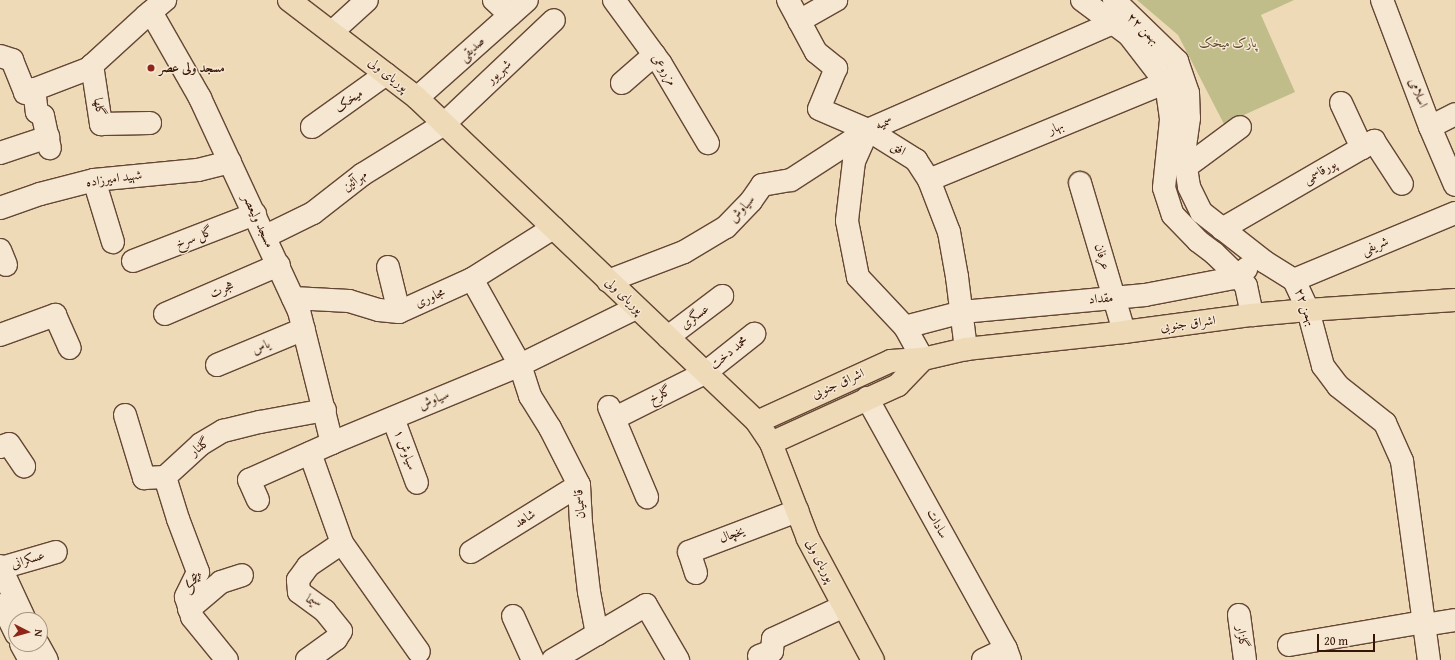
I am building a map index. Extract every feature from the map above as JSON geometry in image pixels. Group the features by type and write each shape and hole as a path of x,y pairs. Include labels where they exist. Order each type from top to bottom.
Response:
{"main road":[{"name":"پوریای ولی","path":"289,0 417,98 757,422 771,443 808,539 873,660"},
{"name":"اشراق جنوبی","path":"757,422 892,361 923,359 966,349 1124,332 1252,316 1308,310 1455,300"},
{"name":"اشراق جنوبی","path":"771,443 898,385 923,359"}],"street":[{"path":"332,32 367,0"},
{"path":"494,0 510,16"},
{"name":"صدیقی","path":"417,98 527,0"},
{"name":"مزروعی","path":"614,0 654,55 708,143"},
{"name":"افق","path":"788,0 816,52 836,68 819,110 868,130 916,160 928,180 949,232 957,277 966,349"},
{"path":"799,21 836,0"},
{"name":"۲۲ بهمن","path":"1082,0 1129,35 1188,93 1189,112 1184,155 1189,187 1201,212 1256,255 1294,280 1308,310 1323,366 1338,386 1384,423 1402,461 1429,660"},
{"name":"۲۲ بهمن","path":"1114,0 1177,61 1164,188 1173,215 1198,241 1214,253 1239,277 1246,286 1252,316"},
{"name":"اسلامی","path":"1382,0 1430,127 1455,185"},
{"path":"0,56 12,60 25,92 88,69 158,6"},
{"name":"مسجد ولیعصر","path":"158,6 266,236 293,298 304,329 332,443"},
{"name":"شهریور","path":"444,124 554,20"},
{"name":"سمیه","path":"923,359 905,327 858,277 847,221 854,161 868,130 1113,23"},
{"path":"622,83 654,55"},
{"name":"گلها","path":"92,65 101,124 150,123"},
{"name":"میخک","path":"312,127 386,74"},
{"name":"بهار","path":"928,180 1174,80"},
{"path":"0,153 49,142 43,116 37,112 34,89"},
{"path":"1341,103 1362,148"},
{"path":"1430,127 1455,114"},
{"name":"مهرآئین","path":"266,236 313,213 363,174 444,124"},
{"path":"1186,167 1240,127"},
{"name":"سیاوش","path":"608,281 684,252 726,227 751,201 762,184 791,180 868,130"},
{"name":"پورقاسمی","path":"1222,229 1374,141 1402,184"},
{"name":"شهید امیرزاده","path":"0,208 40,194 94,180 198,170 230,162"},
{"path":"94,180 113,242"},
{"name":"عرفان","path":"1080,183 1124,332"},
{"name":"شریفی","path":"1294,280 1455,213"},
{"name":"گل سرخ","path":"133,261 255,214"},
{"name":"مجاوری","path":"293,298 349,301 379,310 399,312 472,279 553,228"},
{"path":"1239,277 1256,255"},
{"name":"هجرت","path":"166,314 278,265"},
{"path":"388,267 399,312"},
{"name":"مقداد","path":"905,327 962,312 1145,295 1239,277"},
{"name":"قاسمیان","path":"472,279 520,365 530,396 550,428 579,486 583,538 597,634"},
{"name":"عسگری","path":"668,337 722,296"},
{"name":"سیاوش","path":"258,500 249,480 310,452 520,365 636,308"},
{"path":"0,335 55,315 70,348"},
{"name":"یاس","path":"217,365 304,329"},
{"name":"محمد دخت","path":"705,373 754,334"},
{"name":"گلرخ","path":"647,497 612,412 705,373"},
{"name":"سادات","path":"867,398 1008,655"},
{"name":"گلنار","path":"165,477 201,444 223,431 260,422 325,410"},
{"path":"125,415 144,478 165,477"},
{"name":"سیاوش ۱","path":"393,418 417,482"},
{"path":"0,448 9,444 24,466"},
{"path":"310,452 342,543 419,652"},
{"name":"پیچک","path":"165,477 178,519 198,572 186,597 189,609 192,616 227,660"},
{"name":"شاهد","path":"471,552 579,486"},
{"name":"یخچال","path":"696,573 689,552 798,512"},
{"name":"سیما","path":"307,660 336,639 341,631 325,611 299,592 298,580 308,566 342,543"},
{"name":"عسکرانی","path":"0,567 56,552"},
{"path":"0,567 21,612"},
{"path":"189,609 221,582 242,576"},
{"path":"0,600 8,617"},
{"path":"564,657 597,634 646,605 678,660"},
{"path":"759,656 772,651 773,638 844,606"},
{"name":"گلزار","path":"1238,615 1245,660"},
{"path":"513,616 533,660"},
{"path":"1289,645 1455,620"},
{"path":"983,660 1008,655"}],"green space":[{"name":"پارک میخک","path":"1137,0 1294,0 1261,15 1295,92 1224,124 1178,35"}],"place":[{"name":"مسجد ولی عصر","path":"151,68"}]}
